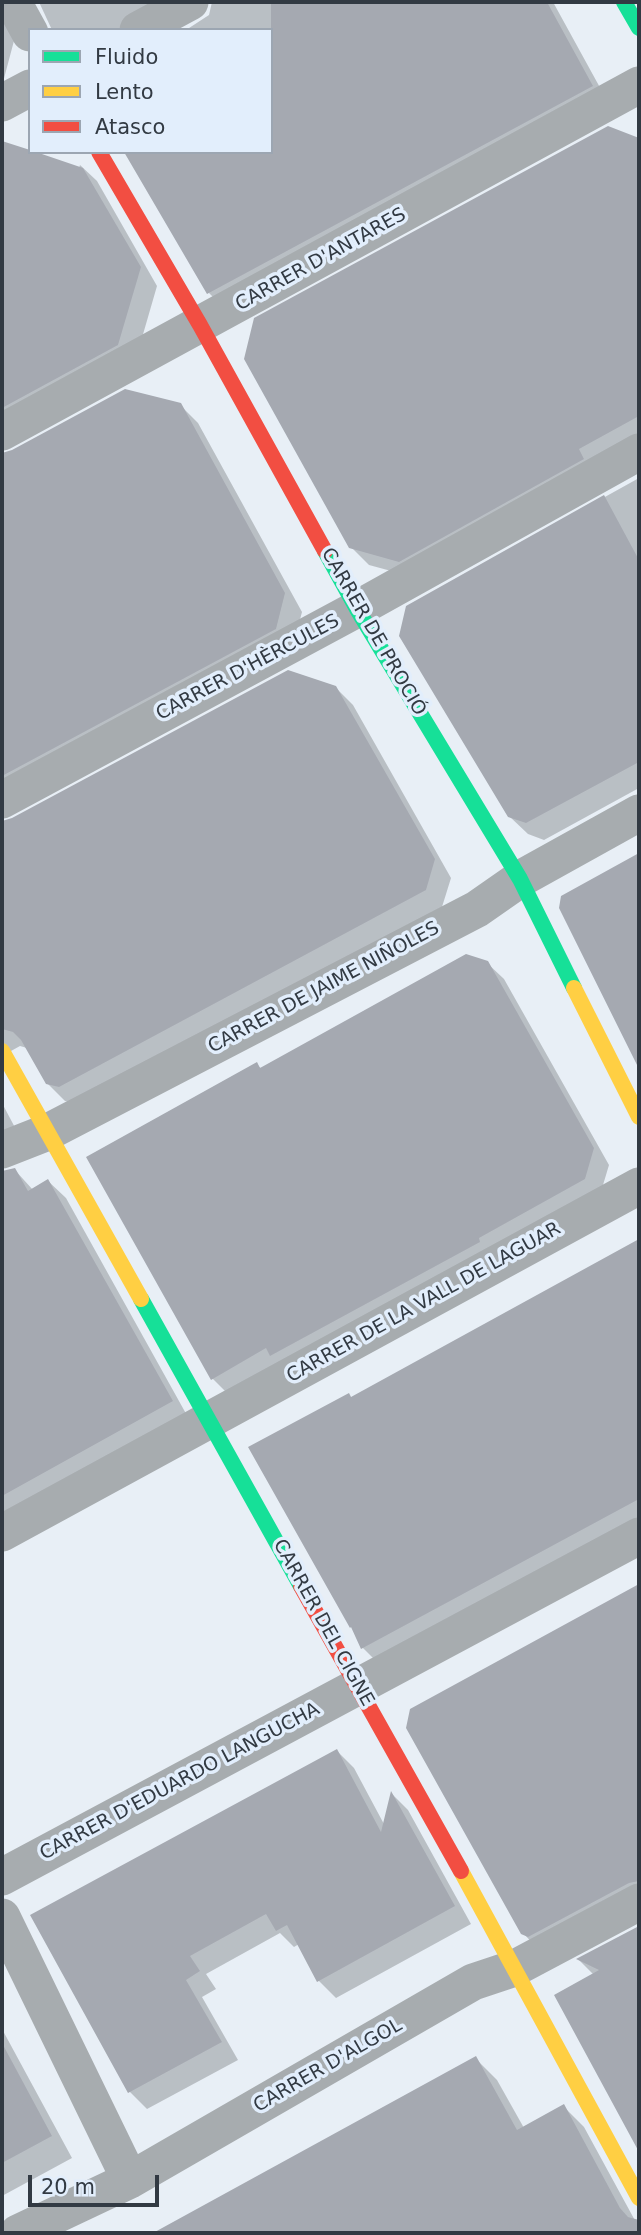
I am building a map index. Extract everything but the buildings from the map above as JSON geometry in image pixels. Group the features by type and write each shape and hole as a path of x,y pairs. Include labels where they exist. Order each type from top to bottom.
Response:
{"street":[{"path":"13,2 28,29"},
{"path":"142,28 191,2"},
{"path":"624,2 639,28"},
{"name":"CARRER D'ANTARES","path":"2,432 639,85"},
{"path":"2,103 28,89"},
{"name":"CARRER DE PROCIÓ","path":"100,154 200,326 357,609 520,879 639,1117"},
{"name":"CARRER D'HÈRCULES","path":"2,800 357,609 639,452"},
{"name":"CARRER DE JAIME NIÑOLES","path":"2,1150 48,1132 477,909 520,879 639,813"},
{"name":"CARRER DEL CIGNE","path":"2,1051 515,1968 639,2198"},
{"name":"CARRER DE LA VALL DE LAGUAR","path":"2,1532 639,1186"},
{"name":"CARRER D'EDUARDO LANGUCHA","path":"2,1877 639,1536"},
{"name":"CARRER D'ALGOL","path":"18,2233 130,2180 473,1982 515,1968 639,1902"},
{"path":"2,1917 130,2180"}],"traffic: fast":[{"path":"624,2 639,28"},
{"path":"325,551 357,609 520,879 574,988"},
{"path":"141,1299 301,1586"}],"traffic: slow":[{"path":"574,988 639,1117"},
{"path":"2,1051 141,1299"},
{"path":"461,1871 639,2198"}],"traffic: jam":[{"path":"100,154 200,325 325,551"},
{"path":"301,1586 461,1871"}]}
